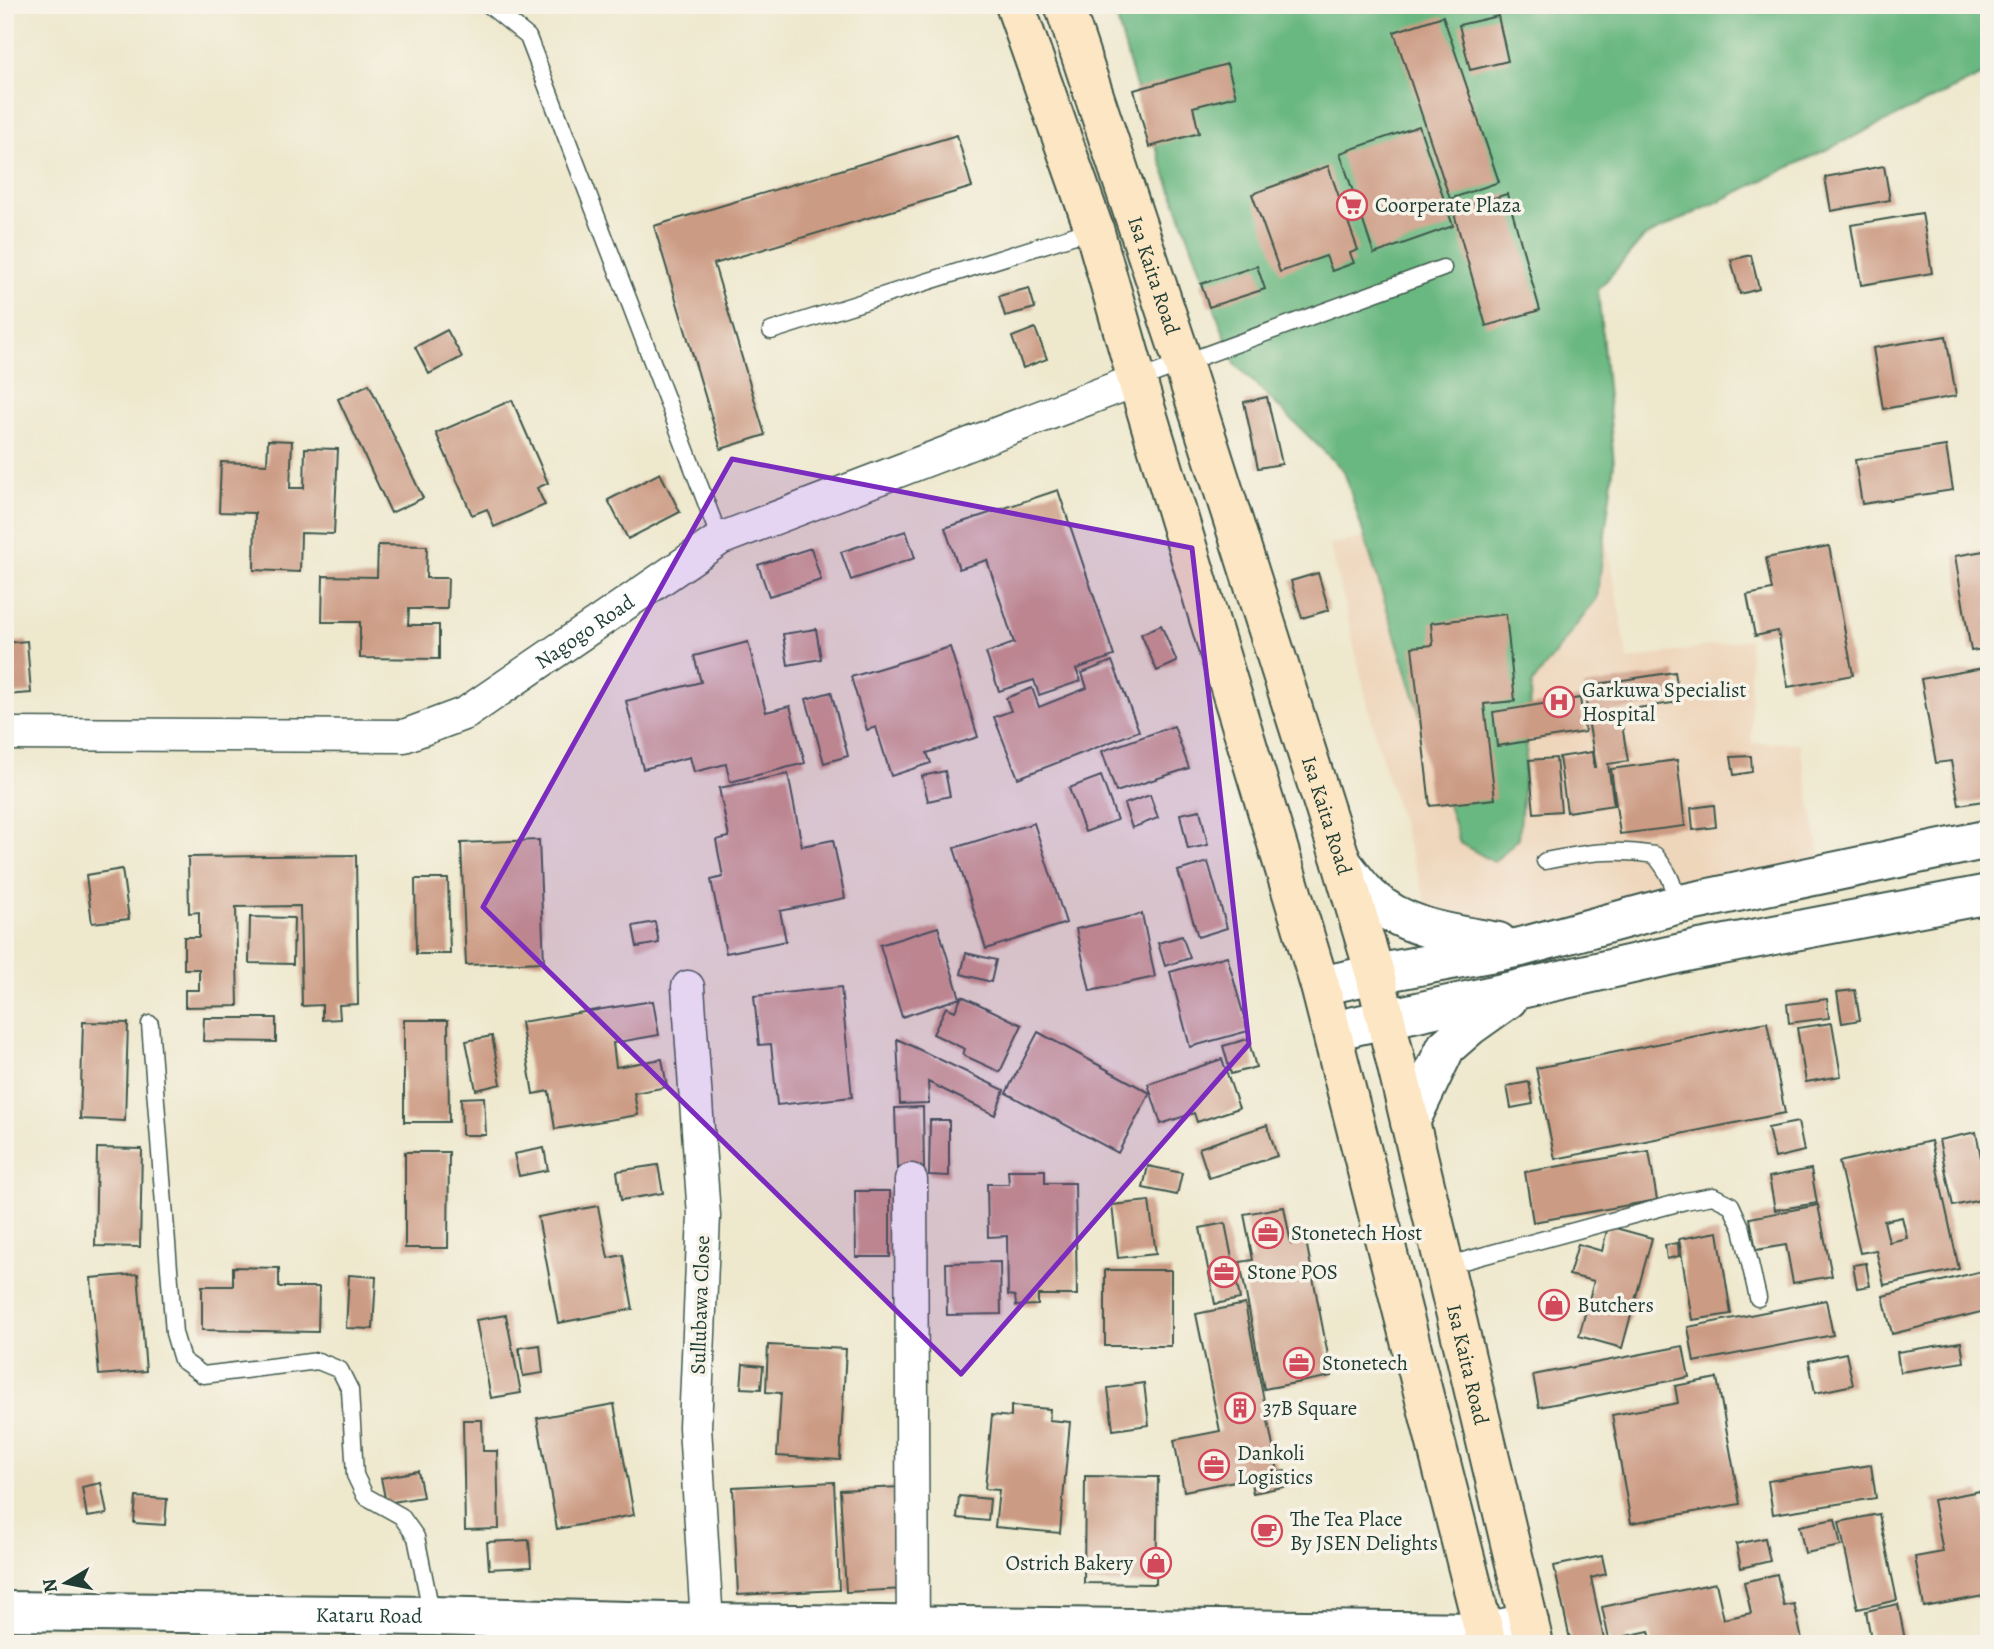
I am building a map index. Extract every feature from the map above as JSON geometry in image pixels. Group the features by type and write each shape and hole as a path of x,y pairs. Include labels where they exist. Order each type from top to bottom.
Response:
{"main road":[{"name":"Isa Kaita Road","path":"1016,5 1094,229 1320,986 1485,1638"},
{"name":"Isa Kaita Road","path":"1064,5 1183,363 1375,974 1531,1633"}],"street":[{"name":"Nagogo Road","path":"5,734 404,736 466,713 720,539 1137,380"},
{"path":"1320,986 1521,947 1675,905 1989,839"},
{"path":"1342,863 1370,898 1399,918 1436,931 1521,947"},
{"path":"1332,1031 1695,950 1989,894"},
{"name":"Sullubawa Close","path":"688,987 704,1216 695,1427 707,1623"},
{"path":"1410,1122 1446,1047 1519,991"},
{"path":"911,1180 913,1635"},
{"name":"Kataru Road","path":"5,1611 432,1616 707,1623 913,1635 1485,1638 1531,1633"}],"lane":[{"path":"489,5 528,37 720,539"},
{"path":"771,331 1094,229"},
{"path":"1137,380 1443,268"},
{"path":"1545,861 1595,851 1633,851 1655,855 1674,885 1675,905"},
{"path":"150,1024 174,1333 182,1360 203,1375 318,1361 340,1370 350,1390 355,1475 365,1496 401,1516 416,1536 432,1616"},
{"path":"1445,1266 1685,1201 1713,1196 1731,1205 1742,1229 1758,1297"}],"highlighted area":[{"path":"732,459 1192,548 1249,1044 961,1374 483,907"}],"shaded area":[{"name":"Garkuwa Specialist Hospital","path":"1573,503 1605,530 1628,660 1749,639 1752,743 1799,743 1824,874 1470,950 1429,912 1377,743 1330,544"}],"green space":[{"path":"1113,5 1989,5 1989,72 1644,237 1598,290 1614,463 1597,598 1532,684 1519,838 1494,862 1460,843 1344,471 1235,364 1143,112"}],"building":[{"path":"1443,16 1499,182 1450,199 1394,32"},
{"path":"1498,16 1508,61 1470,70 1459,25"},
{"path":"1227,64 1236,96 1193,107 1199,133 1149,147 1134,90"},
{"path":"1419,126 1453,226 1374,254 1340,153"},
{"path":"957,135 972,187 714,264 765,435 721,449 654,226"},
{"path":"1328,166 1358,250 1350,253 1354,263 1332,271 1326,256 1280,272 1252,194"},
{"path":"1884,166 1890,200 1831,211 1825,177"},
{"path":"1507,194 1540,310 1486,326 1453,210"},
{"path":"1922,213 1932,273 1861,285 1851,225"},
{"path":"1751,255 1759,289 1740,294 1731,260"},
{"path":"1257,266 1265,289 1209,307 1201,284"},
{"path":"1029,288 1035,308 1005,316 999,296"},
{"path":"1035,328 1047,359 1023,368 1012,337"},
{"path":"447,330 462,357 429,374 415,347"},
{"path":"1946,336 1956,396 1883,409 1873,348"},
{"path":"369,384 423,498 391,513 338,399"},
{"path":"1267,397 1282,464 1258,468 1244,402"},
{"path":"512,400 548,483 537,488 545,505 494,527 487,509 472,515 436,433"},
{"path":"7,422 10,459 5,459"},
{"path":"268,440 292,441 290,488 304,488 305,448 338,449 334,534 301,533 300,572 254,570 255,513 219,512 221,462 267,464"},
{"path":"1946,446 1953,490 1862,504 1855,460"},
{"path":"660,473 680,512 628,539 608,500"},
{"path":"1058,490 1114,656 1076,669 1081,681 1039,695 1034,680 999,691 986,653 1014,643 987,560 959,569 945,528"},
{"path":"906,531 915,558 851,580 841,552"},
{"path":"378,545 427,546 426,578 448,578 447,609 409,609 408,625 439,625 439,659 360,658 360,622 322,622 323,576 377,577"},
{"path":"1829,546 1853,675 1788,687 1778,631 1755,636 1747,595 1772,590 1766,558"},
{"path":"811,548 821,580 769,596 758,565"},
{"path":"1989,550 1989,648 1971,651 1955,556"},
{"path":"1318,573 1329,610 1302,618 1291,581"},
{"path":"1506,614 1515,701 1484,704 1495,799 1430,806 1412,647 1433,645 1431,623"},
{"path":"1161,625 1177,662 1157,671 1141,634"},
{"path":"816,629 821,659 788,665 783,634"},
{"path":"27,641 31,693 5,695 5,643"},
{"path":"748,642 766,712 790,706 805,763 730,782 726,764 694,772 690,757 643,769 626,701 701,682 694,656"},
{"path":"950,647 978,737 927,753 931,763 891,776 876,727 867,730 851,677"},
{"path":"1112,661 1139,731 1018,778 994,717 1011,711 1006,698 1032,688 1039,707 1087,688 1082,673"},
{"path":"1989,667 1989,800 1959,805 1951,761 1936,763 1921,679"},
{"path":"1675,672 1680,702 1588,715 1584,686"},
{"path":"831,692 848,756 824,763 806,699"},
{"path":"1580,698 1585,732 1497,746 1493,712"},
{"path":"1620,713 1628,761 1608,764 1614,805 1567,812 1559,757 1592,752 1596,767 1588,719"},
{"path":"1174,726 1189,768 1116,792 1102,751"},
{"path":"1751,756 1752,772 1734,775 1731,757"},
{"path":"1556,758 1561,811 1534,813 1529,760"},
{"path":"1677,760 1685,826 1620,834 1611,769"},
{"path":"945,771 950,796 928,801 922,776"},
{"path":"788,774 802,846 833,840 845,898 780,911 786,941 726,953 711,880 723,877 716,840 729,837 719,788"},
{"path":"1101,776 1117,820 1085,832 1069,788"},
{"path":"1150,795 1158,818 1132,828 1124,804"},
{"path":"1714,805 1716,827 1693,830 1691,808"},
{"path":"1200,810 1208,845 1188,849 1180,814"},
{"path":"1034,823 1066,923 986,949 954,848"},
{"path":"539,840 544,962 466,965 461,843"},
{"path":"356,855 358,1004 339,1005 340,1019 322,1020 322,1005 302,1006 300,906 236,907 238,1006 185,1007 185,990 199,990 199,969 184,969 184,937 199,937 199,912 189,913 188,857"},
{"path":"1208,862 1227,928 1198,937 1178,871"},
{"path":"122,869 129,919 92,923 86,875"},
{"path":"415,879 448,879 450,954 416,954"},
{"path":"1142,914 1155,977 1090,991 1076,929"},
{"path":"250,917 294,918 293,964 249,963"},
{"path":"655,922 659,943 637,947 633,926"},
{"path":"938,927 960,998 902,1017 880,945"},
{"path":"1182,936 1190,958 1165,966 1158,943"},
{"path":"966,953 996,960 991,982 961,974"},
{"path":"1227,956 1248,1031 1190,1047 1170,972"},
{"path":"841,987 852,1097 777,1105 771,1044 759,1045 754,996"},
{"path":"1855,990 1860,1020 1842,1023 1837,992"},
{"path":"962,996 1022,1025 1000,1072 963,1055 965,1049 933,1034 946,1007 955,1011"},
{"path":"1827,999 1829,1018 1789,1023 1787,1004"},
{"path":"653,1001 659,1035 613,1043 616,1067 662,1059 667,1087 634,1093 638,1115 555,1129 549,1091 533,1094 521,1022"},
{"path":"204,1018 276,1018 276,1042 203,1041"},
{"path":"404,1020 448,1020 449,1122 404,1122"},
{"path":"83,1022 128,1023 125,1121 80,1119"},
{"path":"1767,1022 1785,1113 1555,1159 1536,1068"},
{"path":"1832,1023 1841,1076 1806,1082 1797,1028"},
{"path":"1038,1032 1150,1093 1118,1153 1006,1093"},
{"path":"492,1036 501,1084 476,1090 466,1041"},
{"path":"897,1039 1004,1090 995,1115 928,1082 929,1103 900,1104"},
{"path":"1248,1039 1256,1067 1231,1074 1223,1046"},
{"path":"1222,1059 1239,1108 1197,1122 1194,1113 1161,1124 1148,1084"},
{"path":"1529,1082 1533,1104 1511,1108 1507,1086"},
{"path":"484,1097 486,1135 462,1135 461,1098"},
{"path":"923,1107 924,1168 897,1169 895,1108"},
{"path":"930,1120 949,1120 949,1176 929,1175"},
{"path":"1798,1122 1804,1151 1775,1158 1768,1128"},
{"path":"1267,1125 1277,1156 1209,1178 1199,1148"},
{"path":"1976,1132 1989,1198 1953,1206 1939,1140"},
{"path":"1931,1141 1959,1269 1884,1285 1876,1250 1860,1253 1839,1162","holes":["1902,1217 1907,1238 1889,1242 1884,1221"]},
{"path":"97,1148 142,1149 140,1247 95,1246"},
{"path":"544,1148 548,1170 519,1176 514,1154"},
{"path":"1649,1151 1657,1200 1533,1222 1525,1172"},
{"path":"405,1152 449,1152 448,1248 405,1248"},
{"path":"658,1165 663,1193 621,1200 617,1171"},
{"path":"1148,1166 1182,1173 1177,1195 1143,1188"},
{"path":"1811,1169 1817,1203 1775,1210 1769,1177"},
{"path":"1008,1170 1045,1170 1045,1183 1075,1183 1077,1295 1038,1295 1038,1305 1016,1306 1015,1296 1008,1295 1007,1236 988,1237 987,1184 1009,1184"},
{"path":"855,1191 890,1191 890,1257 856,1257"},
{"path":"1149,1201 1156,1254 1118,1258 1112,1205"},
{"path":"1818,1205 1832,1276 1793,1283 1786,1245 1756,1250 1750,1218"},
{"path":"598,1206 608,1258 623,1255 633,1309 558,1323 538,1217"},
{"name":"37B Square","path":"1284,1207 1291,1244 1306,1241 1332,1376 1264,1389 1240,1262 1253,1260 1244,1214"},
{"path":"1225,1223 1240,1299 1215,1304 1200,1228"},
{"path":"1608,1226 1652,1238 1622,1348 1579,1336 1594,1281 1569,1275 1578,1244 1602,1251"},
{"path":"1718,1232 1731,1314 1692,1320 1679,1239"},
{"path":"1678,1243 1679,1256 1667,1259 1665,1245"},
{"path":"1000,1262 1001,1314 947,1315 946,1263"},
{"path":"1866,1263 1870,1286 1857,1288 1853,1265"},
{"path":"233,1267 279,1268 279,1287 319,1287 318,1332 202,1330 202,1286 233,1286"},
{"path":"1989,1269 1989,1310 1892,1334 1883,1296"},
{"path":"1105,1270 1171,1270 1171,1346 1105,1346"},
{"path":"138,1274 146,1371 99,1375 91,1278"},
{"path":"349,1275 376,1277 373,1329 346,1328"},
{"path":"1826,1300 1833,1335 1694,1362 1688,1327"},
{"name":"37B Square","path":"1245,1304 1278,1472 1285,1471 1288,1486 1253,1493 1250,1478 1184,1491 1174,1440 1220,1431 1196,1314"},
{"path":"506,1315 521,1393 491,1398 476,1320"},
{"path":"1961,1342 1964,1362 1900,1372 1897,1352"},
{"path":"540,1345 543,1373 523,1376 519,1348"},
{"path":"768,1345 846,1349 840,1460 777,1456 781,1393 766,1392"},
{"path":"1683,1346 1689,1377 1539,1407 1533,1375"},
{"path":"1846,1353 1853,1385 1815,1393 1809,1361"},
{"path":"743,1364 763,1366 761,1389 741,1388"},
{"path":"1717,1378 1740,1504 1631,1523 1612,1415 1678,1403 1675,1386"},
{"path":"1144,1383 1149,1425 1113,1430 1108,1388"},
{"path":"614,1404 634,1515 557,1529 537,1418"},
{"path":"1011,1406 1050,1409 1049,1420 1070,1422 1060,1533 995,1527 999,1490 985,1489 992,1415 1011,1417"},
{"path":"463,1420 482,1420 483,1451 497,1451 499,1529 465,1530"},
{"path":"1871,1465 1876,1498 1773,1514 1768,1481"},
{"path":"418,1471 423,1497 386,1503 381,1478"},
{"path":"1085,1476 1158,1477 1156,1584 1084,1583"},
{"path":"834,1482 839,1590 738,1595 733,1487"},
{"path":"101,1483 107,1514 87,1517 82,1487"},
{"path":"899,1487 905,1589 846,1592 840,1490"},
{"path":"1980,1491 1989,1529 1989,1595 1924,1607 1915,1557 1943,1552 1933,1500"},
{"path":"959,1496 990,1499 988,1521 957,1518"},
{"path":"136,1497 167,1499 165,1525 134,1523"},
{"path":"1879,1514 1897,1600 1858,1609 1839,1522"},
{"path":"1835,1519 1841,1546 1805,1553 1799,1526"},
{"path":"1765,1538 1770,1561 1741,1568 1736,1544"},
{"path":"529,1540 531,1567 489,1569 487,1542"},
{"path":"1602,1556 1606,1574 1591,1578 1605,1644 1571,1644 1554,1566"},
{"path":"1777,1574 1784,1606 1794,1604 1803,1644 1652,1644 1649,1631 1626,1636 1627,1644 1610,1644 1602,1607 1716,1583 1724,1619 1751,1613 1744,1582"},
{"path":"1898,1604 1905,1640 1872,1644 1866,1611"}],"place":[{"name":"Coorperate Plaza","path":"1352,205"},
{"name":"Garkuwa Specialist Hospital","path":"1559,702"},
{"name":"Stonetech Host","path":"1268,1233"},
{"name":"Stone POS","path":"1224,1272"},
{"name":"Butchers","path":"1554,1305"},
{"name":"Stonetech","path":"1299,1363"},
{"name":"37B Square","path":"1240,1408"},
{"name":"Dankoli Logistics","path":"1214,1465"},
{"name":"The Tea Place By JSEN Delights","path":"1267,1531"},
{"name":"Ostrich Bakery","path":"1156,1563"}]}
